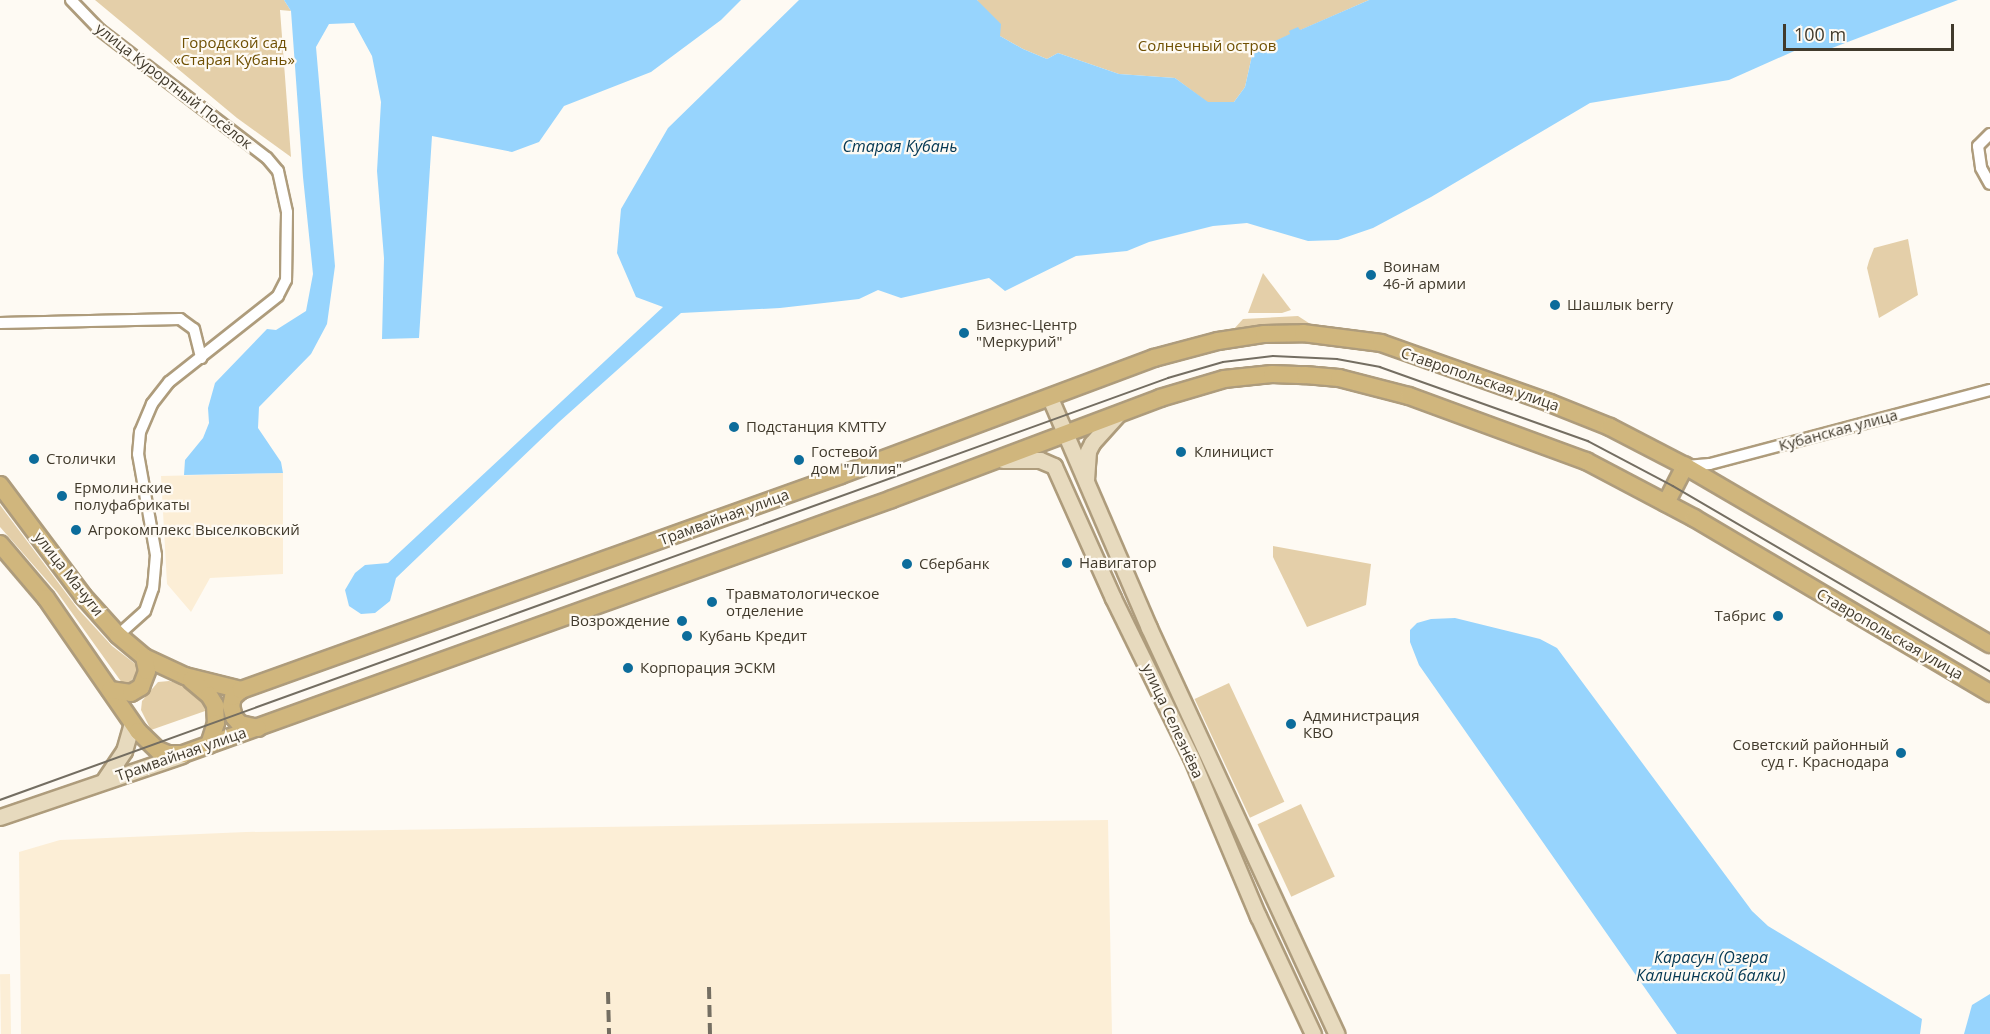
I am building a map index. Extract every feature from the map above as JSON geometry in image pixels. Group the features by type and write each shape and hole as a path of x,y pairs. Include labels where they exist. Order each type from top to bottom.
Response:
{"main road":[{"name":"Ставропольская улица","path":"1264,334 1303,333 1381,343 1550,403 1610,427 1685,466 1990,644"},
{"name":"Трамвайная улица","path":"258,728 240,724 232,712 233,697 242,690 1185,348 1264,334"},
{"name":"Трамвайная улица","path":"0,817 258,728 1197,386 1272,374"},
{"name":"Ставропольская улица","path":"1272,374 1339,378 1409,396 1586,461 1666,502 1990,693"},
{"name":"улица Селезнёва","path":"1050,398 1149,628 1337,1034"},
{"name":"улица Селезнёва","path":"1085,483 1088,451 1118,414"},
{"name":"улица Селезнёва","path":"994,461 1029,458 1054,466 1113,598 1191,757 1258,916 1313,1034"},
{"path":"1666,502 1685,466"},
{"name":"улица Мачуги","path":"0,485 82,596 118,635 144,657 185,676 242,690"},
{"path":"0,544 46,598 132,723 158,750 168,754 183,754"},
{"path":"110,690 131,693 141,687 147,670 144,657"},
{"path":"185,676 200,685 214,705 216,723 209,745"},
{"name":"Трамвайная улица","path":"105,779 118,763 132,723"}],"street":[{"name":"улица Курортный Посёлок","path":"71,0 100,30 256,149 278,171 286,212 286,280 278,296 201,358"},
{"path":"1990,134 1978,146 1982,168 1990,184"},
{"path":"0,323 180,319 194,329 201,358 169,382 152,404 140,432 138,454 156,555 153,588 145,611 118,635"},
{"name":"Кубанская улица","path":"1685,466 1710,464 1990,390"}],"shaded area":[{"path":"283,473 283,574 210,578 191,612 167,584 161,476"},
{"path":"1108,820 1112,1034 21,1034 19,852 60,840 246,832"},
{"path":"0,974 10,974 11,1034 1,1034"}],"green space":[{"name":"Городской сад «Старая Кубань»","path":"95,0 284,0 291,11 280,10 291,157 237,118"},
{"name":"Солнечный остров","path":"977,0 1369,0 1253,51 1245,87 1234,102 1207,102 1175,78 1119,74 1058,53 1047,59 1023,49 1000,36"},
{"path":"1908,239 1918,295 1879,318 1867,268 1869,261 1874,248"},
{"path":"1263,273 1291,310 1282,313 1248,313"},
{"path":"1298,316 1315,327 1233,330 1243,319"},
{"path":"0,505 78,609 112,646 142,669 125,687 57,592 0,527"},
{"path":"1273,546 1371,564 1366,605 1307,627 1273,557"},
{"path":"169,681 188,686 205,700 208,710 151,730 141,710 142,701 158,682"},
{"path":"1229,683 1284,802 1250,818 1195,699"},
{"path":"1301,804 1335,877 1291,897 1257,824"}],"water":[{"path":"284,0 741,0 721,20 651,72 564,106 539,142 512,152 432,136 419,338 382,339 384,258 377,171 381,102 372,56 354,23 329,24 316,47 335,266 327,324 311,354 259,407 258,428 281,462 283,473 184,475 185,460 203,438 209,423 208,408 215,383 267,329 276,330 306,311 313,274 303,177 291,11"},
{"name":"Старая Кубань","path":"799,0 977,0 1001,24 1000,36 1047,59 1058,53 1119,74 1175,78 1208,102 1234,102 1245,87 1253,51 1290,34 1289,31 1298,27 1300,30 1369,0 1958,0 1832,48 1801,48 1729,80 1590,103 1431,197 1373,228 1338,240 1308,241 1247,223 1213,226 1149,242 1127,251 1076,256 1005,291 989,278 901,298 878,290 859,299 780,308 681,313 559,422 396,578 390,601 375,613 361,614 349,606 345,590 355,573 365,565 388,563 663,307 636,297 617,253 621,209 668,128"},
{"name":"Карасун (Озера Калининской балки)","path":"1455,618 1540,639 1557,648 1752,911 1768,926 1922,1019 1920,1034 1677,1034 1419,665 1410,642 1410,630 1417,623 1431,619"},
{"path":"1990,994 1990,1034 1964,1034 1972,1005"}],"tram line":[{"path":"0,800 1168,378 1223,362 1273,356 1337,359 1380,367 1588,441 1673,486 1990,671"}],"railway":[{"path":"709,987 710,1034"},
{"path":"608,992 609,1034"}],"place":[{"name":"Воинам 46-й армии","path":"1371,275"},
{"name":"Шашлык berry","path":"1555,305"},
{"name":"Бизнес-Центр \"Меркурий\"","path":"964,333"},
{"name":"Подстанция КМТТУ","path":"734,427"},
{"name":"Клиницист","path":"1181,452"},
{"name":"Столички","path":"34,459"},
{"name":"Гостевой дом \"Лилия\"","path":"799,460"},
{"name":"Ермолинские полуфабрикаты","path":"62,496"},
{"name":"Агрокомплекс Выселковский","path":"76,530"},
{"name":"Навигатор","path":"1067,563"},
{"name":"Сбербанк","path":"907,564"},
{"name":"Травматологическое отделение","path":"712,602"},
{"name":"Табрис","path":"1778,616"},
{"name":"Возрождение","path":"682,621"},
{"name":"Кубань Кредит","path":"687,636"},
{"name":"Корпорация ЭСКМ","path":"628,668"},
{"name":"Администрация КВО","path":"1291,724"},
{"name":"Советский районный суд г. Краснодара","path":"1901,753"}]}
